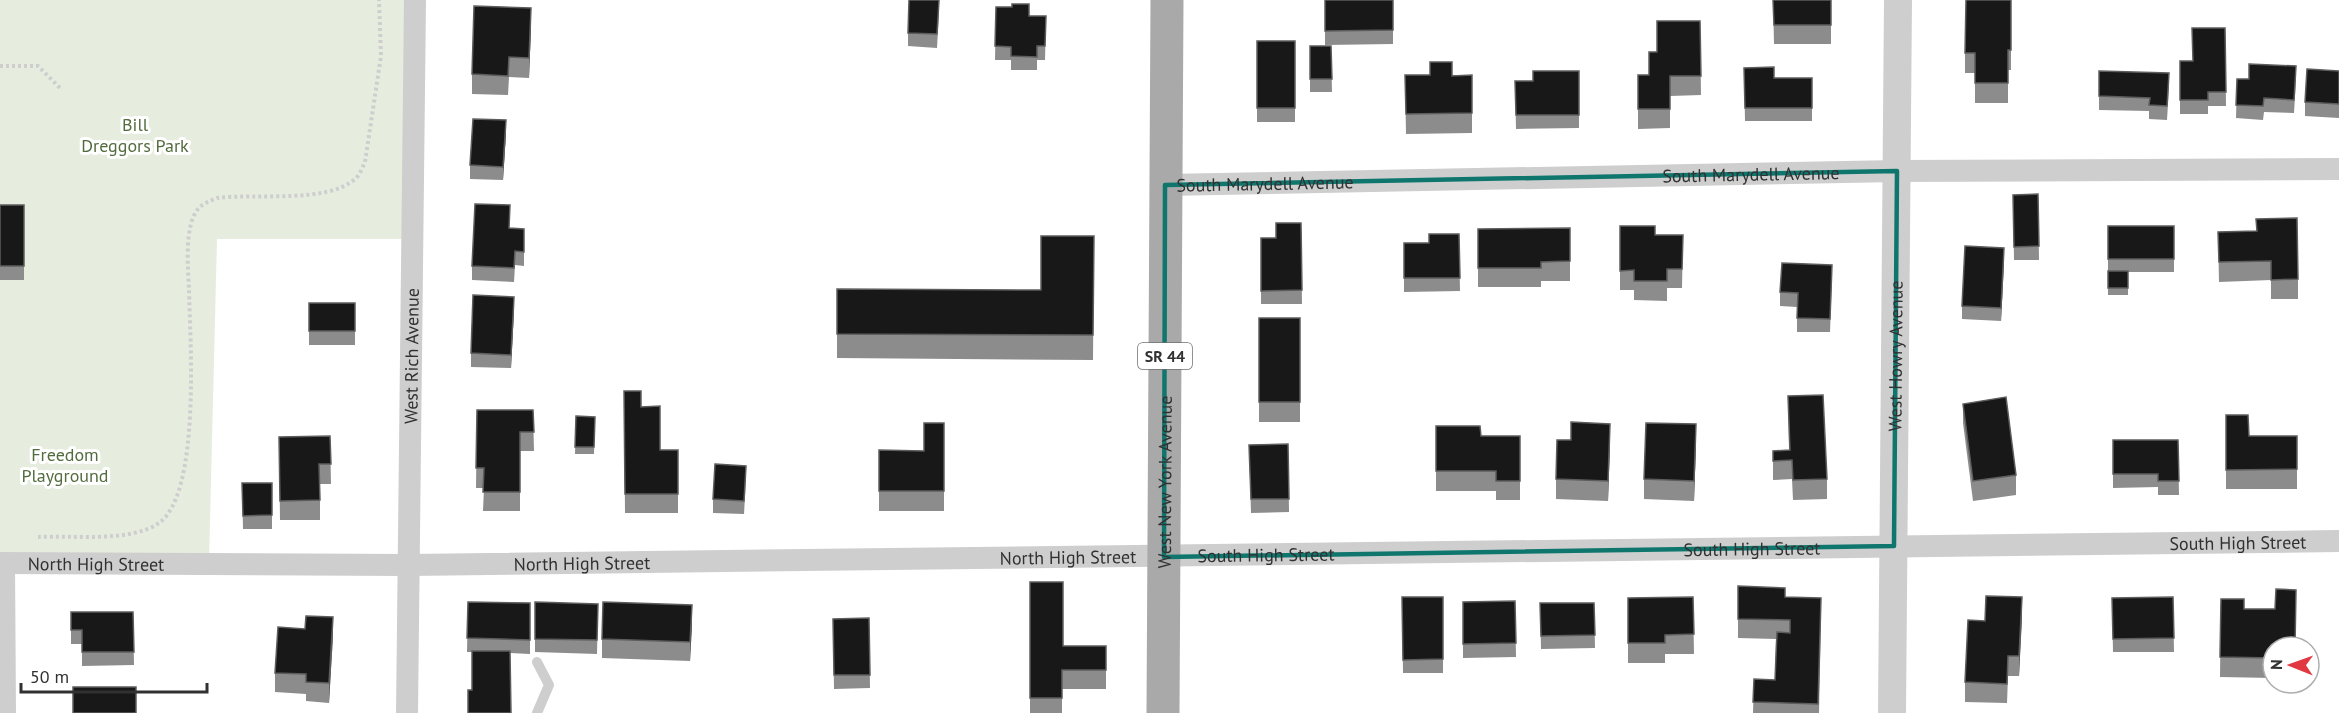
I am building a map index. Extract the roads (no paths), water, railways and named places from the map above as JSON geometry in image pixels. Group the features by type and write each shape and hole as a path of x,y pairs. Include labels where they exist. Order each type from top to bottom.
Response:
{"main road":[{"name":"West New York Avenue","path":"1163,713 1167,0"}],"street":[{"name":"West Rich Avenue","path":"407,713 415,0"},
{"name":"West Howry Avenue","path":"1892,713 1898,0"},
{"name":"South Marydell Avenue","path":"1165,185 1897,171 2339,169"},
{"name":"South High Street","path":"1164,557 2339,541"},
{"name":"North High Street","path":"2,563 408,565 1164,557"},
{"path":"2,563 5,713"}],"lane":[{"path":"537,662 549,685 537,713"}],"park label":[{"name":"Bill Dreggors Park","path":"135,134"},
{"name":"Freedom Playground","path":"65,464"}]}
